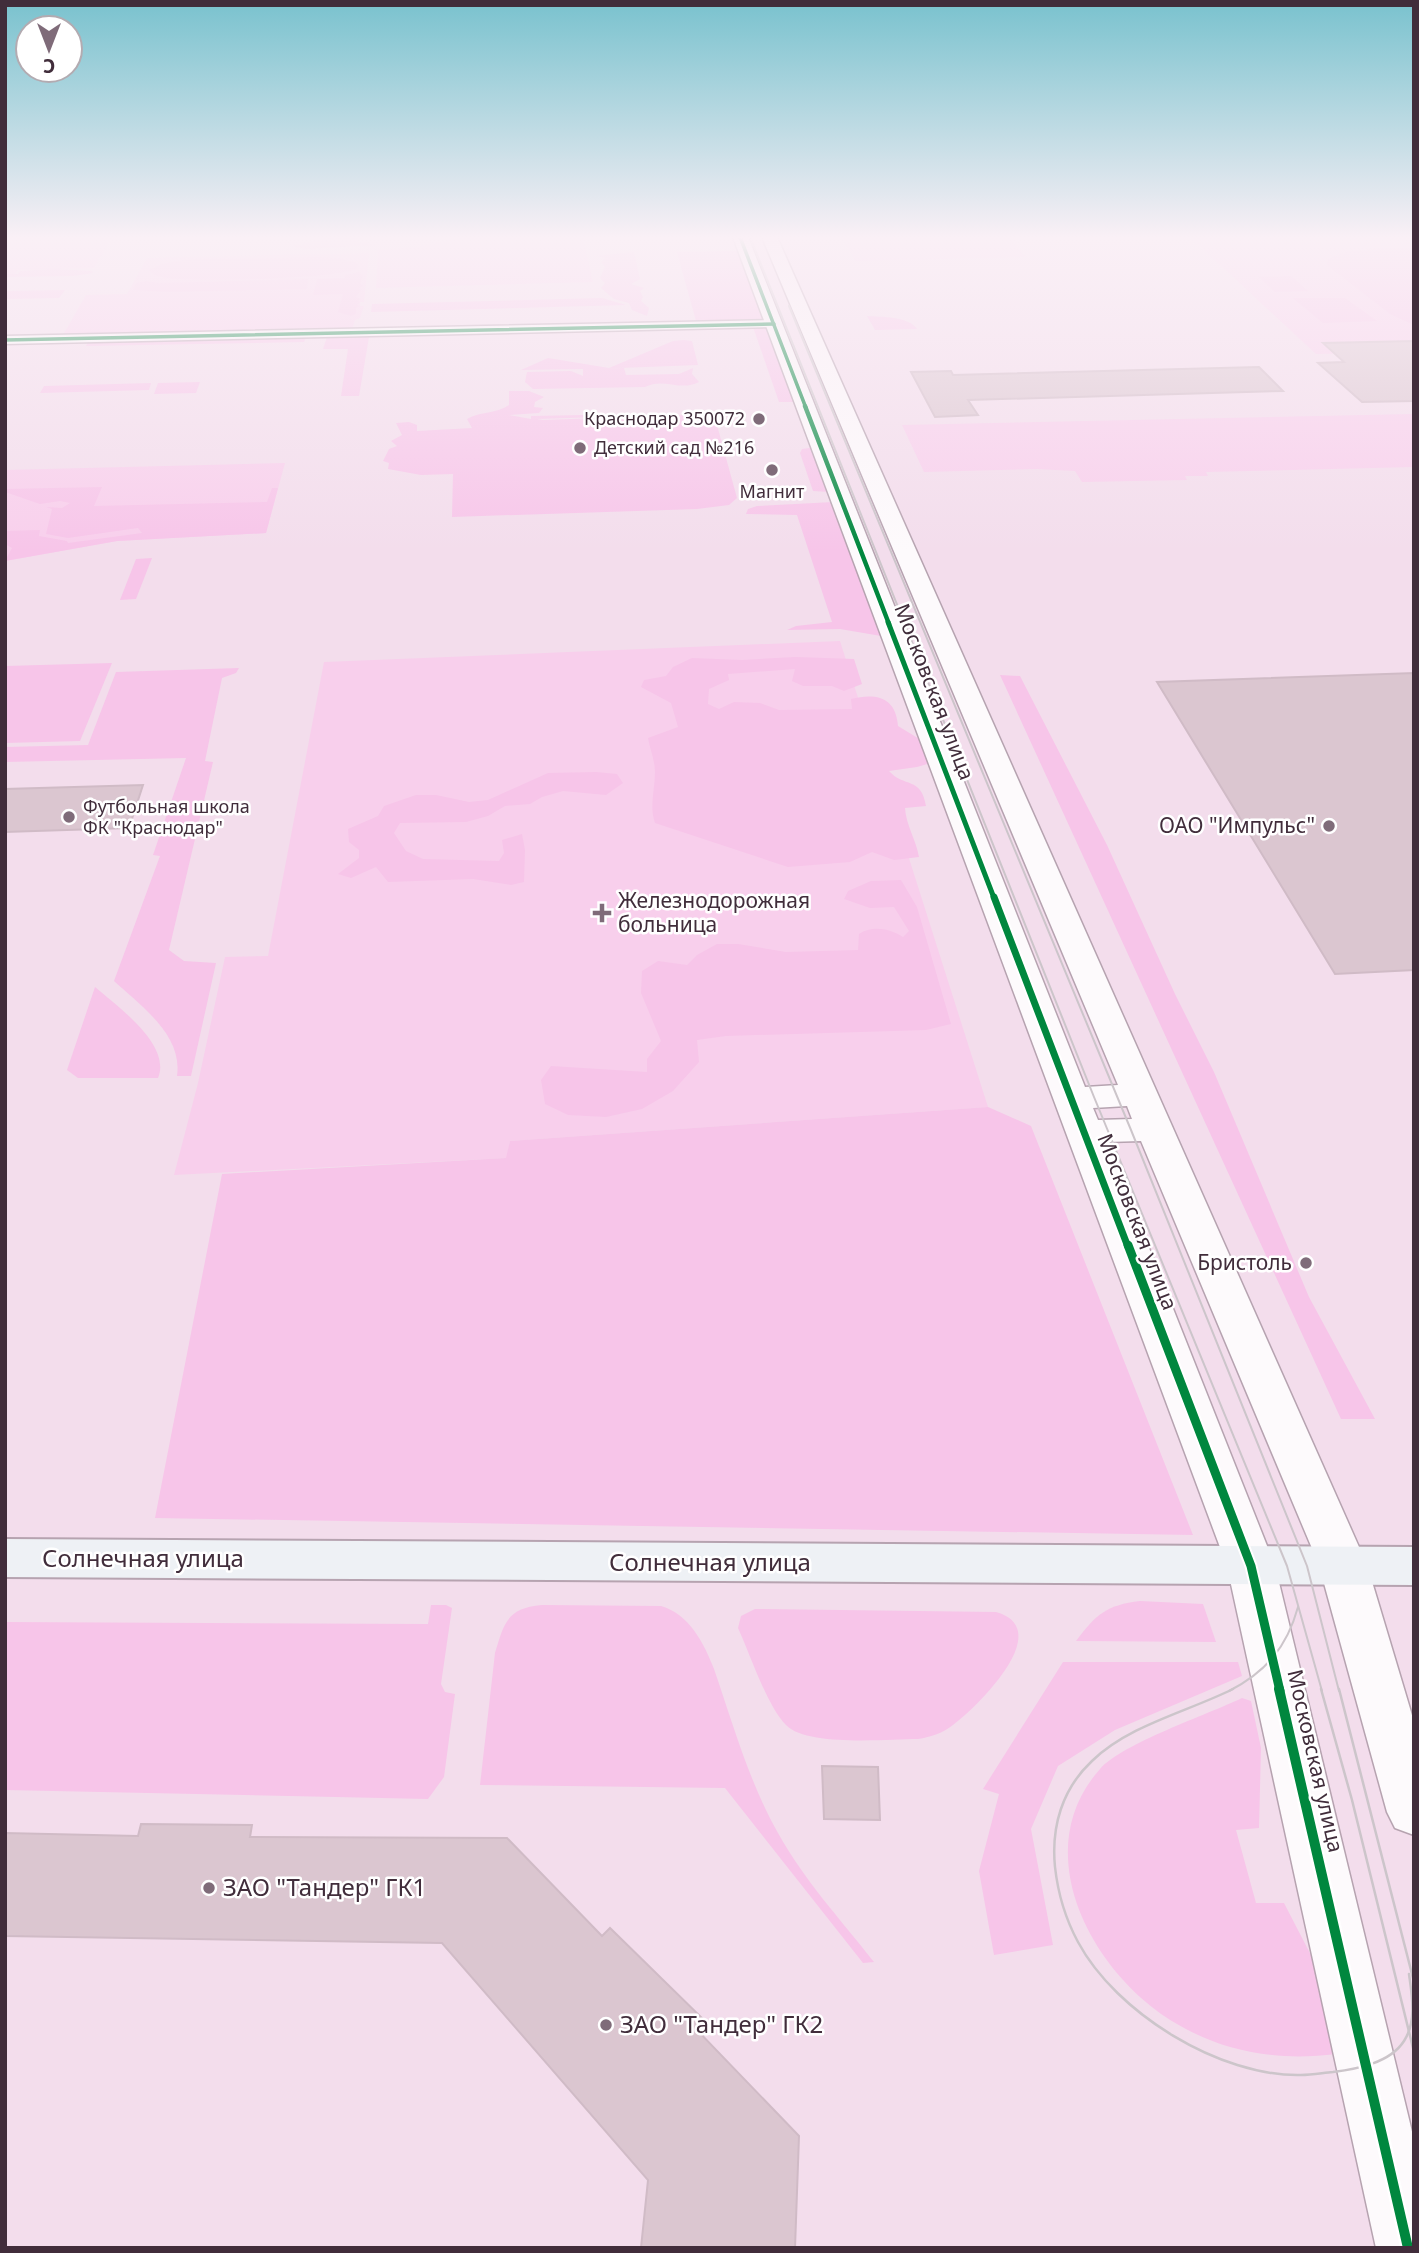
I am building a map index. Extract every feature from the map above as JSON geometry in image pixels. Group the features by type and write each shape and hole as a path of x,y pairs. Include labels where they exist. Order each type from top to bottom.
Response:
{"main road":[{"name":"Солнечная улица","path":"5,1558 1414,1566"}],"street":[{"name":"Московская улица","path":"781,342 1251,1566 1408,2248"},
{"path":"782,342 820,351"},
{"name":"Московская улица","path":"816,342 1343,1565 1414,1812"},
{"path":"840,496 882,495"},
{"path":"1078,1115 1148,1112"}],"shaded area":[{"path":"88,342 296,342 86,346"},
{"path":"325,342 368,342 359,396 341,396 348,349 323,349"},
{"path":"670,342 692,342 698,365 593,369 624,368 626,375 679,374 693,368 692,374 699,382 685,386 659,383 645,387 533,389 525,382 527,372 571,371 583,376 583,369 521,370 548,358 609,368"},
{"path":"758,342 777,342 799,402 779,402"},
{"path":"1303,342 1414,342 1414,352 1316,354"},
{"path":"200,382 196,393 154,394 158,383"},
{"path":"151,383 149,390 40,393 44,386"},
{"name":"Детский сад №216","path":"509,391 529,391 544,397 535,402 534,407 543,408 539,413 509,415 531,419 531,416 634,414 537,419 543,420 714,414 737,498 729,505 697,509 452,517 453,474 421,475 388,469 389,463 383,461 389,449 397,446 391,441 402,435 396,423 409,422 417,425 417,431 472,428 467,419 509,405"},
{"path":"1414,414 1414,467 1206,472 1208,476 1185,476 1187,480 1082,482 1075,471 1037,469 924,472 902,425"},
{"path":"816,447 829,492 813,491 800,453 802,449"},
{"path":"285,463 266,533 117,541 5,561 5,470"},
{"path":"102,487 94,506 267,502 272,488 278,488 266,533 117,541 5,561 12,548 5,544 5,531 40,530 39,536 68,543 142,533 138,528 68,538 46,534 52,509 46,507 62,508 70,503 60,501 40,504 5,492 5,489"},
{"path":"833,502 880,624 881,636 840,629 787,630 796,626 832,622 797,515 746,514 748,509 757,506"},
{"path":"152,558 136,599 120,600 136,559"},
{"name":"Железнодорожная больница","path":"840,641 988,1107 510,1141 507,1158 174,1175 198,1083 225,957 268,956 324,662"},
{"path":"795,657 854,659 862,684 844,691 832,686 803,686 792,681 795,669 728,674 729,680 709,689 708,704 719,709 734,702 760,703 779,710 852,709 851,699 869,697 883,699 889,703 898,726 921,740 934,762 889,771 916,786 924,797 926,806 905,808 919,857 894,860 872,852 850,862 788,867 655,823 652,804 655,768 648,738 678,727 671,703 641,687 644,680 666,676 673,667 692,658 742,660"},
{"path":"112,663 80,741 5,743 5,666"},
{"path":"239,668 236,673 222,678 205,761 213,762 169,950 184,961 216,963 191,1076 177,1076 177,1061 167,1035 158,1022 114,981 160,856 153,855 186,758 5,762 5,747 88,745 116,672"},
{"path":"1000,675 1020,676 1107,845 1214,1072 1309,1297 1375,1419 1341,1419"},
{"path":"548,773 617,774 623,783 606,795 563,791 542,797 530,804 505,806 488,816 466,822 400,823 394,833 406,851 423,859 499,861 504,853 502,840 522,834 525,850 524,882 511,885 473,879 388,882 376,867 351,878 338,874 359,858 359,850 349,842 348,829 378,816 384,806 416,795 436,795 469,802 488,800"},
{"path":"901,880 917,907 951,1024 926,1030 726,1036 697,1040 699,1062 673,1091 642,1109 606,1117 568,1115 545,1104 541,1080 551,1066 647,1072 647,1059 661,1041 641,993 642,971 658,961 687,965 697,955 717,944 738,944 786,952 858,950 859,934 864,931 887,930 903,937 909,931 894,907 870,908 844,899 848,891 871,881"},
{"path":"95,987 128,1015 150,1040 160,1065 158,1078 78,1078 67,1070"},
{"path":"988,1107 1031,1126 1193,1535 155,1518 222,1174 506,1158 510,1141"},
{"path":"1140,1601 1203,1604 1216,1642 1076,1641 1103,1612 1119,1605"},
{"path":"431,1605 446,1605 452,1608 441,1684 445,1692 455,1694 444,1777 428,1799 5,1790 5,1622 428,1624"},
{"path":"542,1605 661,1606 671,1610 687,1623 710,1659 750,1773 778,1833 811,1883 874,1962 863,1963 725,1788 480,1785 495,1653 501,1633 514,1614"},
{"path":"755,1609 996,1612 1013,1621 1018,1634 1016,1650 993,1686 964,1716 945,1730 918,1739 829,1739 796,1732 786,1725 772,1705 738,1628 741,1616"},
{"path":"1063,1662 1238,1662 1242,1676 1115,1730 1058,1766 1031,1829 1053,1945 994,1955 979,1871 999,1794 983,1789"},
{"path":"1242,1698 1251,1701 1261,1748 1259,1828 1236,1830 1256,1903 1284,1903 1329,1990 1336,2054 1294,2056 1254,2052 1215,2042 1177,2024 1147,2003 1119,1976 1096,1944 1079,1910 1070,1874 1069,1838 1078,1802 1100,1769 1127,1749"}],"building":[{"path":"1414,342 1414,401 1362,402 1318,363 1344,362 1323,343"},
{"path":"1259,367 1283,391 968,400 978,415 935,417 911,372 951,371 953,375"},
{"name":"ОАО \"Импульс\"","path":"1414,673 1414,970 1335,974 1157,682"},
{"name":"Футбольная школа ФК \"Краснодар\"","path":"143,785 129,828 5,832 5,789"},
{"path":"822,1766 878,1767 880,1820 824,1819"},
{"path":"141,1824 252,1825 250,1837 507,1838 602,1936 610,1928 704,2020 696,2029 799,2136 795,2248 641,2248 648,2180 442,1943 5,1936 5,1833 138,1836"}],"tram line":[{"path":"792,342 1094,1097 1287,1566 1322,1691"},
{"path":"804,342 1131,1130 1307,1566 1339,1691"},
{"path":"1231,1690 1254,1675 1273,1657 1288,1634 1298,1607"},
{"path":"1321,1689 1352,1800 1409,2031"},
{"path":"1339,1689 1414,1982"},
{"path":"1231,1690 1123,1738 1092,1761 1073,1784 1057,1823 1054,1852 1060,1896 1078,1942 1095,1968 1117,1993 1144,2016 1205,2053 1237,2065 1270,2073 1305,2075 1342,2071 1382,2060 1398,2049 1409,2031"},
{"path":"1409,1974 1412,2008 1409,2031"},
{"path":"1409,2031 1414,2052"}],"cycle path":[{"path":"780,342 1251,1566 1408,2248"}],"place":[{"name":"Краснодар 350072","path":"759,419"},
{"name":"Детский сад №216","path":"580,448"},
{"name":"Магнит","path":"772,470"},
{"name":"Футбольная школа ФК \"Краснодар\"","path":"69,817"},
{"name":"ОАО \"Импульс\"","path":"1329,826"},
{"name":"Железнодорожная больница","path":"602,913"},
{"name":"Бристоль","path":"1306,1263"},
{"name":"ЗАО \"Тандер\" ГК1","path":"209,1888"},
{"name":"ЗАО \"Тандер\" ГК2","path":"606,2025"}]}
